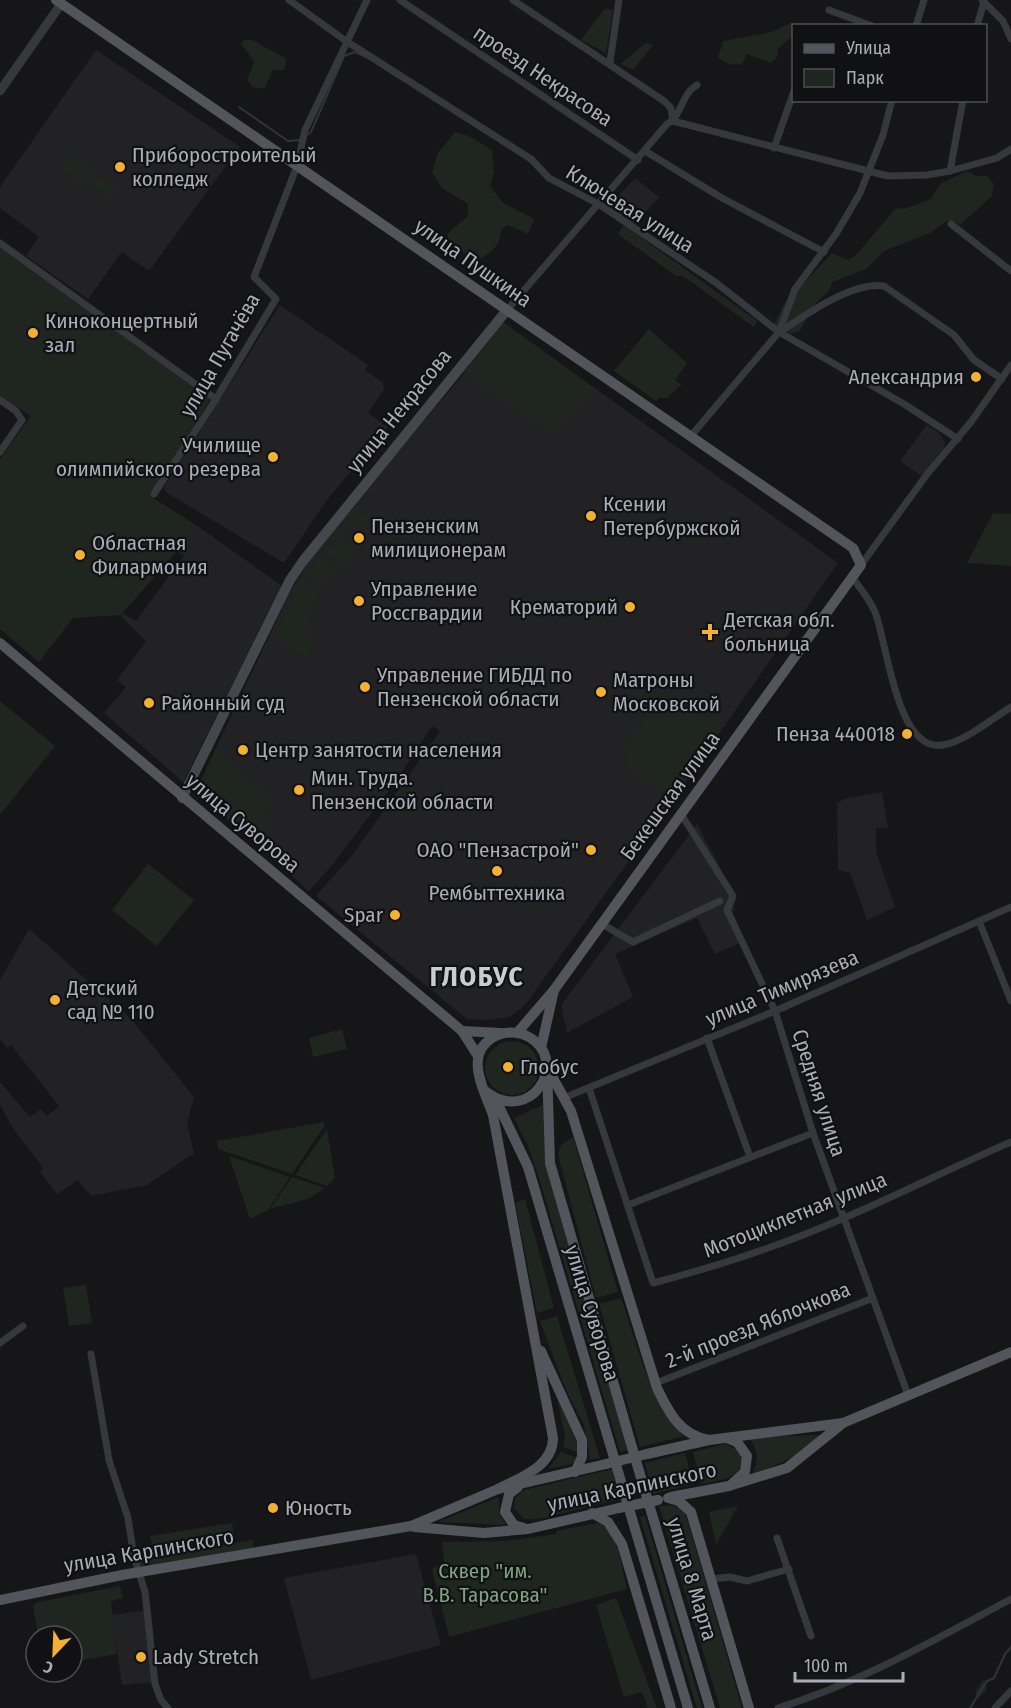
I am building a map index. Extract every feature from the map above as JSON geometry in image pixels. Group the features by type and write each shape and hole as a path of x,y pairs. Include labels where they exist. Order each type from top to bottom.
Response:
{"main road":[{"name":"улица Пушкина","path":"60,1 853,548 861,565"},
{"name":"улица Некрасова","path":"182,798 290,580 507,310"},
{"name":"Бекешская улица","path":"517,1033 554,990 861,565"},
{"name":"улица Суворова","path":"0,642 182,798 462,1031 478,1056"},
{"name":"Бекешская улица","path":"541,1047 554,990"},
{"path":"462,1031 517,1033 530,1038 541,1047 547,1066 566,1097 656,1383 675,1421 696,1438 709,1440"},
{"path":"498,1489 534,1470 548,1458 553,1447 493,1115 479,1080 478,1056 491,1038 505,1033"},
{"name":"улица Суворова","path":"547,1066 550,1163 636,1461"},
{"path":"485,1091 495,1098 510,1102 523,1101 535,1094 544,1082 547,1066"},
{"name":"улица Суворова","path":"495,1098 528,1167 639,1543"},
{"path":"533,1335 582,1440 582,1457 575,1472"},
{"name":"улица Карпинского","path":"0,1600 138,1572 411,1527 484,1533 528,1529 592,1513 729,1486 787,1468 843,1423 1011,1352"},
{"name":"улица Карпинского","path":"411,1527 498,1489 709,1440 843,1423"},
{"path":"726,1438 737,1442 747,1456 745,1472 729,1486"},
{"name":"улица 8 Марта","path":"636,1461 710,1708"},
{"path":"518,1486 509,1494 506,1512 514,1525 528,1529"},
{"path":"691,1512 700,1492"},
{"path":"663,1499 679,1502 691,1512 750,1708"},
{"path":"592,1513 608,1522 622,1544 671,1708"},
{"name":"улица 8 Марта","path":"639,1543 688,1708"}],"street":[{"name":"Ключевая улица","path":"289,0 346,40 531,159 549,178 600,205 715,282 779,332 904,404 958,439"},
{"name":"улица Пугачёва","path":"154,494 216,399 276,299 254,277 297,166 305,130 367,0"},
{"name":"проезд Некрасова","path":"400,0 638,160"},
{"path":"513,0 610,62 664,100 671,108 673,121 888,176 927,175 950,171 1009,151"},
{"path":"917,24 924,0"},
{"path":"0,91 60,1"},
{"path":"610,62 622,1"},
{"path":"977,24 983,1"},
{"path":"983,1 1003,21 1011,39"},
{"path":"829,10 867,24"},
{"name":"улица Некрасова","path":"507,310 673,121 687,91 697,85"},
{"path":"774,148 792,97"},
{"path":"779,332 795,289 824,252 860,193 883,135 891,102"},
{"path":"950,171 963,102"},
{"path":"645,151 722,198 824,252"},
{"path":"951,224 1011,271"},
{"path":"0,243 216,399"},
{"path":"690,436 779,332 833,299 874,284 884,286 954,335 974,360 1002,379"},
{"name":"Бекешская улица","path":"861,565 928,473 958,439 1011,365"},
{"path":"0,400 16,411 22,420 0,452"},
{"path":"852,577 875,612 893,684 906,719 922,739 941,746 953,743 1011,707"},
{"name":"Средняя улица","path":"681,814 733,896 727,910 775,1011 813,1133 908,1395"},
{"path":"602,924 633,942 720,901"},
{"name":"улица Тимирязева","path":"566,1097 775,1011 1011,907"},
{"path":"979,921 1011,1001"},
{"path":"706,1038 750,1157"},
{"path":"589,1089 628,1205 813,1133"},
{"name":"Мотоциклетная улица","path":"628,1205 653,1283 701,1271 844,1218 937,1173 1011,1142"},
{"name":"2-й проезд Яблочкова","path":"656,1383 873,1298"},
{"path":"0,1343 23,1326"},
{"path":"91,1354 109,1460 128,1518 138,1572 145,1592 155,1684 161,1700 168,1708"},
{"path":"777,1538 811,1636"},
{"path":"711,1579 730,1576 747,1581 789,1569"},
{"path":"778,1708 830,1692 874,1672 1011,1599"},
{"path":"995,1708 1011,1691"}],"shaded area":[{"name":"Приборостроителый колледж","path":"96,50 240,147 149,271 122,252 88,299 26,256 39,237 0,208 0,187"},
{"path":"635,178 659,197 633,226 607,209"},
{"name":"Училище олимпийского резерва","path":"280,305 368,365 365,370 383,383 384,389 368,413 388,427 327,500 284,563 167,493 164,487"},
{"path":"503,322 838,563 723,728 682,701 671,711 653,709 625,766 673,800 525,1005 510,1017 487,1020 467,1019 316,896 353,854 440,731 432,726 396,781 333,864 309,891 199,794 197,788 291,590 319,545 467,370"},
{"path":"927,425 939,433 945,442 944,448 921,476 900,461"},
{"path":"196,525 282,586 183,782 104,713 126,687 117,680 146,641 121,616 123,613 136,621 184,556 177,551"},
{"path":"882,792 888,828 876,828 876,852 895,907 867,920 850,873 838,870 837,803 847,798"},
{"path":"697,824 736,897 733,913 744,941 715,954 697,918 615,954 633,997 567,1033 561,1005"},
{"path":"29,929 132,1020 194,1097 187,1124 194,1153 147,1185 91,1196 78,1180 57,1194 40,1172 44,1169 14,1130 0,1105 0,1082 30,1117 41,1109 47,1116 59,1106 11,1045 7,1048 0,1039 0,980"},
{"path":"416,1554 441,1645 311,1680 284,1578"},
{"path":"151,1610 158,1682 122,1685 112,1615"}],"green space":[{"path":"605,8 613,10 606,53 581,40"},
{"path":"792,24 792,36 777,50 778,56 771,63 747,54 742,64 738,65 729,64 718,57 723,41 772,32"},
{"path":"244,40 252,40 287,59 284,70 273,70 264,89 253,87 247,80 254,62 241,43"},
{"path":"646,43 653,45 633,70 620,64"},
{"path":"455,132 469,136 492,150 494,173 490,186 503,203 534,219 528,234 508,225 501,230 497,245 476,261 448,241 448,233 468,216 468,204 442,188 432,172 438,153"},
{"path":"70,155 94,172 84,186 61,169"},
{"path":"967,171 976,176 987,176 994,184 992,196 960,225 947,221 930,233 884,251 866,269 832,282 830,290 813,306 800,331 791,334 774,324 784,304 832,253 848,260 855,256 896,208 904,209 931,199 940,184"},
{"path":"97,175 118,189 112,199 91,185"},
{"path":"624,225 757,321 754,327 683,276 676,276 618,234"},
{"path":"0,244 211,398 150,496 196,525 177,551 121,615 73,618 39,662 0,629 0,459 31,416 0,396"},
{"path":"503,322 594,388 574,414 570,411 554,433 463,373"},
{"path":"649,329 687,363 675,380 681,385 667,398 659,398 656,401 614,371"},
{"path":"352,506 372,520 367,526 354,523 348,526 340,520"},
{"path":"993,513 1011,514 1011,566 967,563"},
{"path":"337,524 348,532 345,537 319,545"},
{"path":"347,542 354,549 348,568 318,550"},
{"path":"319,557 336,569 323,586 307,574"},
{"path":"302,578 320,592 306,615 313,620 305,633 315,645 306,658 274,636 293,592"},
{"path":"0,701 55,746 0,815"},
{"path":"682,701 723,728 673,800 625,766 627,747 653,708 671,711"},
{"path":"218,748 238,769 237,775 248,784 254,782 277,801 262,817 272,825 258,843 202,794 201,787"},
{"path":"148,864 194,900 157,946 112,910"},
{"path":"342,1029 347,1049 313,1057 309,1038"},
{"path":"507,1041 517,1041 527,1045 535,1053 539,1068 535,1083 527,1091 517,1095 507,1095 497,1091 489,1083 485,1073 485,1063 489,1053 497,1045"},
{"path":"543,1105 545,1162 628,1450 620,1452 539,1178 528,1146 514,1118"},
{"path":"324,1122 325,1125 292,1174 218,1149 217,1141"},
{"path":"327,1129 335,1178 327,1186 295,1175"},
{"path":"573,1137 618,1292 596,1298 558,1155 561,1145"},
{"path":"229,1156 290,1177 268,1210 250,1219"},
{"path":"292,1177 325,1188 308,1199 270,1209"},
{"path":"525,1199 554,1308 537,1313 515,1203"},
{"path":"86,1285 92,1323 69,1326 63,1288"},
{"path":"621,1298 654,1391 673,1424 684,1436 640,1447 599,1304"},
{"path":"557,1316 600,1458 590,1460 584,1425 566,1390 540,1321"},
{"path":"556,1392 578,1439 580,1453 563,1447 565,1437"},
{"path":"822,1435 791,1458 751,1476 757,1456 748,1437"},
{"path":"725,1444 736,1449 743,1459 738,1471 728,1478 701,1484 693,1452"},
{"path":"561,1452 577,1458 572,1464 548,1469"},
{"path":"685,1453 693,1484 653,1494 645,1463"},
{"path":"613,1469 619,1499 539,1519 524,1519 514,1508 515,1498 524,1490"},
{"path":"499,1497 499,1512 506,1525 438,1522"},
{"path":"671,1505 680,1508 686,1515 742,1708 720,1708 659,1506"},
{"path":"738,1506 716,1545 709,1512"},
{"path":"645,1516 702,1708 697,1708 640,1517"},
{"path":"232,1523 234,1534 153,1548 150,1536"},
{"name":"Сквер \"им. В.В. Тарасова\"","path":"597,1523 604,1526 615,1542 627,1589 449,1637 432,1569 444,1562 442,1542 505,1541 557,1534 555,1531"},
{"path":"253,1540 253,1548 140,1567 139,1560"},
{"path":"120,1586 123,1598 111,1601 117,1654 84,1660 84,1624 36,1624 33,1606 38,1602"},
{"path":"616,1598 657,1708 648,1708 642,1692 624,1697 596,1605"},
{"path":"983,1680 987,1681 986,1691 977,1699 975,1692"}],"waterway":[{"path":"307,135 311,132 344,56 355,52 366,57"},
{"path":"239,107 288,141 300,140"},
{"path":"970,1708 987,1681 994,1678 1005,1654 1011,1647"}],"place":[{"name":"Приборостроителый колледж","path":"120,167"},
{"name":"Киноконцертный зал","path":"33,333"},
{"name":"Александрия","path":"976,377"},
{"name":"Училище олимпийского резерва","path":"273,457"},
{"name":"Ксении Петербуржской","path":"591,516"},
{"name":"Пензенским милиционерам","path":"359,538"},
{"name":"Областная Филармония","path":"80,555"},
{"name":"Управление Россгвардии","path":"359,601"},
{"name":"Крематорий","path":"630,607"},
{"name":"Детская обл. больница","path":"710,632"},
{"name":"Управление ГИБДД по Пензенской области","path":"365,687"},
{"name":"Матроны Московской","path":"601,692"},
{"name":"Районный суд","path":"149,703"},
{"name":"Пенза 440018","path":"907,734"},
{"name":"Центр занятости населения","path":"243,750"},
{"name":"Мин. Труда. Пензенской области","path":"299,790"},
{"name":"ОАО \"Пензастрой\"","path":"591,850"},
{"name":"Рембыттехника","path":"497,871"},
{"name":"Spar","path":"395,915"},
{"name":"Детский сад № 110","path":"55,1000"},
{"name":"Глобус","path":"508,1067"},
{"name":"Юность","path":"273,1508"},
{"name":"Lady Stretch","path":"141,1657"}],"district":[{"name":"ГЛОБУС","path":"477,977"}]}
